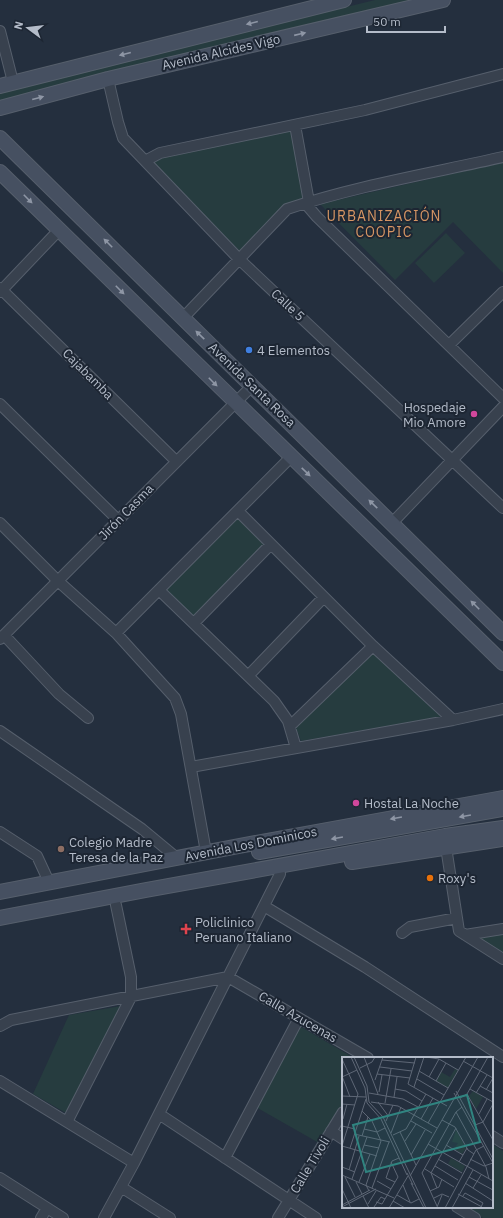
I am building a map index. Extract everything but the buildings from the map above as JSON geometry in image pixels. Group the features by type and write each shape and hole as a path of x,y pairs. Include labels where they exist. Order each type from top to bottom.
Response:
{"main road":[{"name":"Avenida Alcides Vigo","path":"7,84 328,2 344,0"},
{"name":"Avenida Alcides Vigo","path":"0,108 108,79 443,0"},
{"name":"Avenida Santa Rosa","path":"0,138 252,386 393,522 503,633"},
{"name":"Avenida Santa Rosa","path":"0,172 290,457 503,663"},
{"name":"Avenida Los Dominicos","path":"0,892 238,846 503,798"},
{"name":"Avenida Los Dominicos","path":"0,901 220,858 503,809"},
{"name":"Avenida Los Dominicos","path":"0,918 445,836 503,828"},
{"path":"0,928 280,874 503,839"},
{"path":"220,858 238,846"},
{"path":"146,890 168,895"}],"street":[{"path":"0,31 7,84"},
{"path":"145,161 160,153 372,108 503,74"},
{"name":"Calle 5","path":"108,79 123,138 239,259 503,508"},
{"path":"295,125 307,202 317,218 503,398"},
{"path":"183,318 286,210 307,202 503,157"},
{"path":"1,290 59,230"},
{"name":"Cajabamba","path":"1,290 176,462"},
{"path":"449,345 503,292"},
{"name":"Jirón Casma","path":"2,637 234,402 252,386"},
{"path":"0,404 118,520"},
{"path":"393,522 503,407"},
{"path":"116,633 290,457"},
{"path":"238,511 373,646 453,720"},
{"path":"0,523 58,581 116,633 175,698 181,714 206,852"},
{"path":"194,623 271,544"},
{"path":"159,590 274,701 288,721 296,748"},
{"path":"248,676 324,597"},
{"path":"2,637 59,694 88,718"},
{"path":"290,726 373,646"},
{"path":"191,767 453,720 503,709"},
{"path":"0,731 142,829 177,858"},
{"path":"0,832 4,839 37,856 49,882"},
{"path":"446,847 459,931 503,959"},
{"path":"104,1218 134,1163 280,874"},
{"path":"67,1122 131,997 131,978 116,905"},
{"path":"264,906 364,967 503,1057"},
{"path":"402,933 410,927 457,918"},
{"path":"465,935 503,929"},
{"path":"0,1026 11,1020 228,977"},
{"name":"Calle Azucenas","path":"228,977 366,1057"},
{"path":"225,1158 299,1018"},
{"path":"0,1081 134,1163"},
{"path":"159,1114 316,1218"},
{"name":"Calle Tivoli","path":"278,1218 342,1114"},
{"path":"331,1131 342,1138"},
{"path":"493,1137 503,1143"},
{"path":"0,1178 63,1218"},
{"path":"121,1187 170,1218"},
{"path":"41,1218 46,1208"},
{"path":"459,1208 476,1218"}],"green space":[{"path":"375,0 419,0 0,103 0,92"},
{"path":"292,128 305,200 242,253 148,161 162,154"},
{"path":"503,162 503,273 453,222 395,280 320,204"},
{"path":"446,233 465,253 434,283 415,263"},
{"path":"238,517 265,544 194,616 165,590"},
{"path":"373,652 441,717 301,741 296,728"},
{"path":"503,934 503,954 478,938"},
{"path":"121,1006 66,1113 33,1094 69,1015"},
{"path":"296,1024 352,1057 342,1057 342,1104 319,1143 254,1106"},
{"path":"493,1145 503,1151 503,1218 483,1218 467,1208 493,1208"}],"place":[{"name":"4 Elementos","path":"249,350"},
{"name":"Hospedaje Mio Amore","path":"474,414"},
{"name":"Hostal La Noche","path":"356,803"},
{"name":"Colegio Madre Teresa de la Paz","path":"61,849"},
{"name":"Roxy's","path":"430,878"},
{"name":"Policlinico Peruano Italiano","path":"186,929"}],"district":[{"name":"URBANIZACIÓN COOPIC","path":"384,224"}]}
